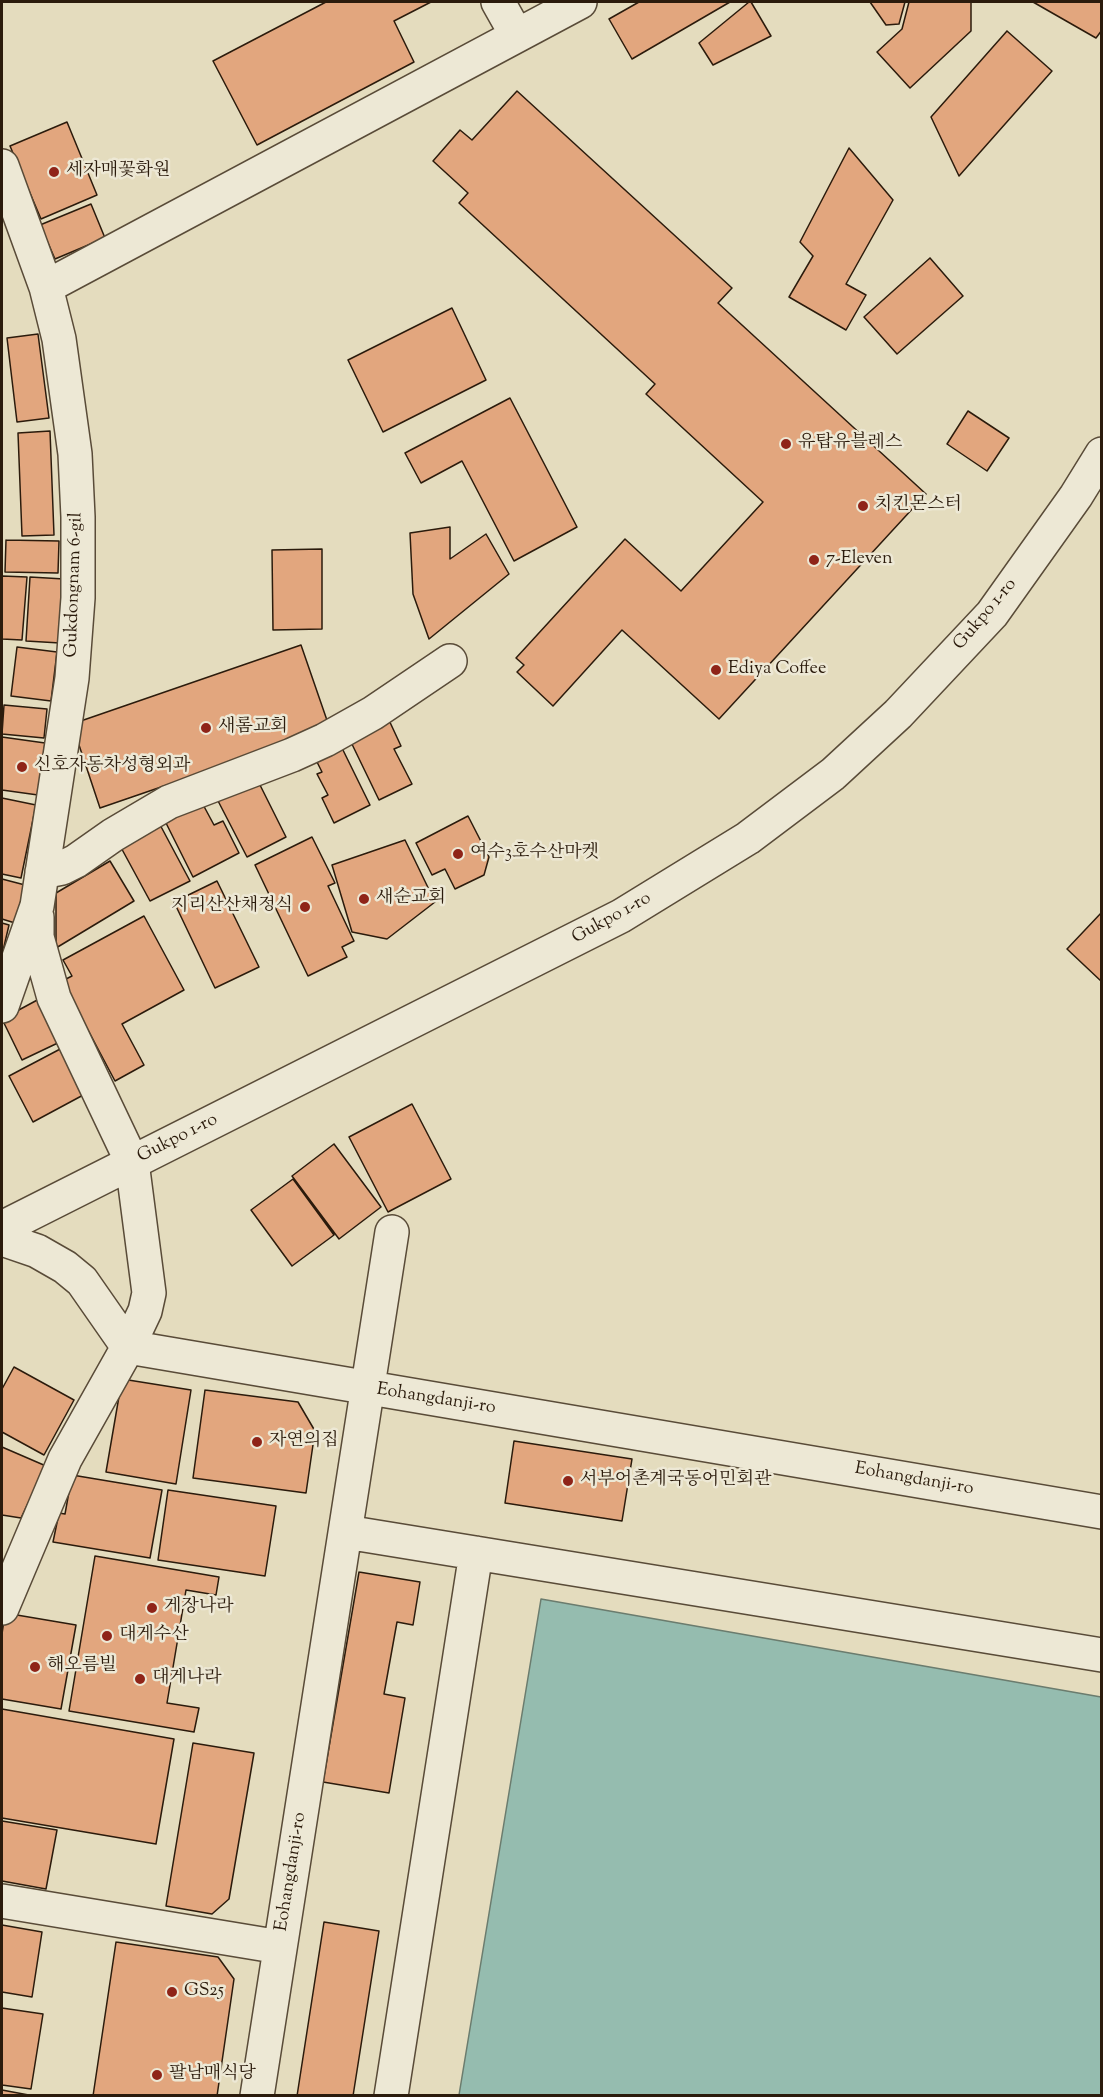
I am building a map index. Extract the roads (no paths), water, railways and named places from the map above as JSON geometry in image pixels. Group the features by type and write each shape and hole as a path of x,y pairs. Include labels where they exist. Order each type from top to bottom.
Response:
{"street":[{"path":"498,2 516,34"},
{"path":"46,287 516,34 580,2"},
{"name":"Gukdongnam 6-gil","path":"2,166 46,287 59,339 75,454 78,528 78,598 72,678 37,906 2,1006"},
{"name":"Gukpo 1-ro","path":"2,1228 621,916 748,838 833,774 898,714 992,614 1076,496 1101,454"},
{"path":"42,872 62,868 76,861 113,835 169,802 325,740 373,713 450,661"},
{"path":"2,1608 65,1459 128,1347 145,1311 149,1293 132,1162 54,998 37,937 37,906"},
{"path":"2,1239 37,1251 65,1267 89,1290 128,1347 368,1388 392,1232"},
{"name":"Eohangdanji-ro","path":"257,2096 368,1388 1101,1512"},
{"path":"346,1532 1101,1655"},
{"path":"391,2096 476,1553"},
{"path":"2,1901 280,1947"}],"water":[{"path":"541,1599 1101,1697 1101,2095 459,2095"}],"place":[{"name":"세자매꽃화원","path":"54,172"},
{"name":"유탑유블레스","path":"786,444"},
{"name":"치킨몬스터","path":"863,506"},
{"name":"7-Eleven","path":"814,560"},
{"name":"Ediya Coffee","path":"716,670"},
{"name":"새롬교회","path":"206,728"},
{"name":"신호자동차성형외과","path":"22,767"},
{"name":"여수3호수산마켓","path":"458,854"},
{"name":"새순교회","path":"364,899"},
{"name":"지리산산채정식","path":"305,907"},
{"name":"자연의집","path":"257,1442"},
{"name":"서부어촌계국동어민회관","path":"568,1481"},
{"name":"게장나라","path":"152,1608"},
{"name":"대게수산","path":"107,1636"},
{"name":"해오름빌","path":"35,1667"},
{"name":"대게나라","path":"140,1679"},
{"name":"GS25","path":"172,1992"},
{"name":"팔남매식당","path":"157,2075"}]}
